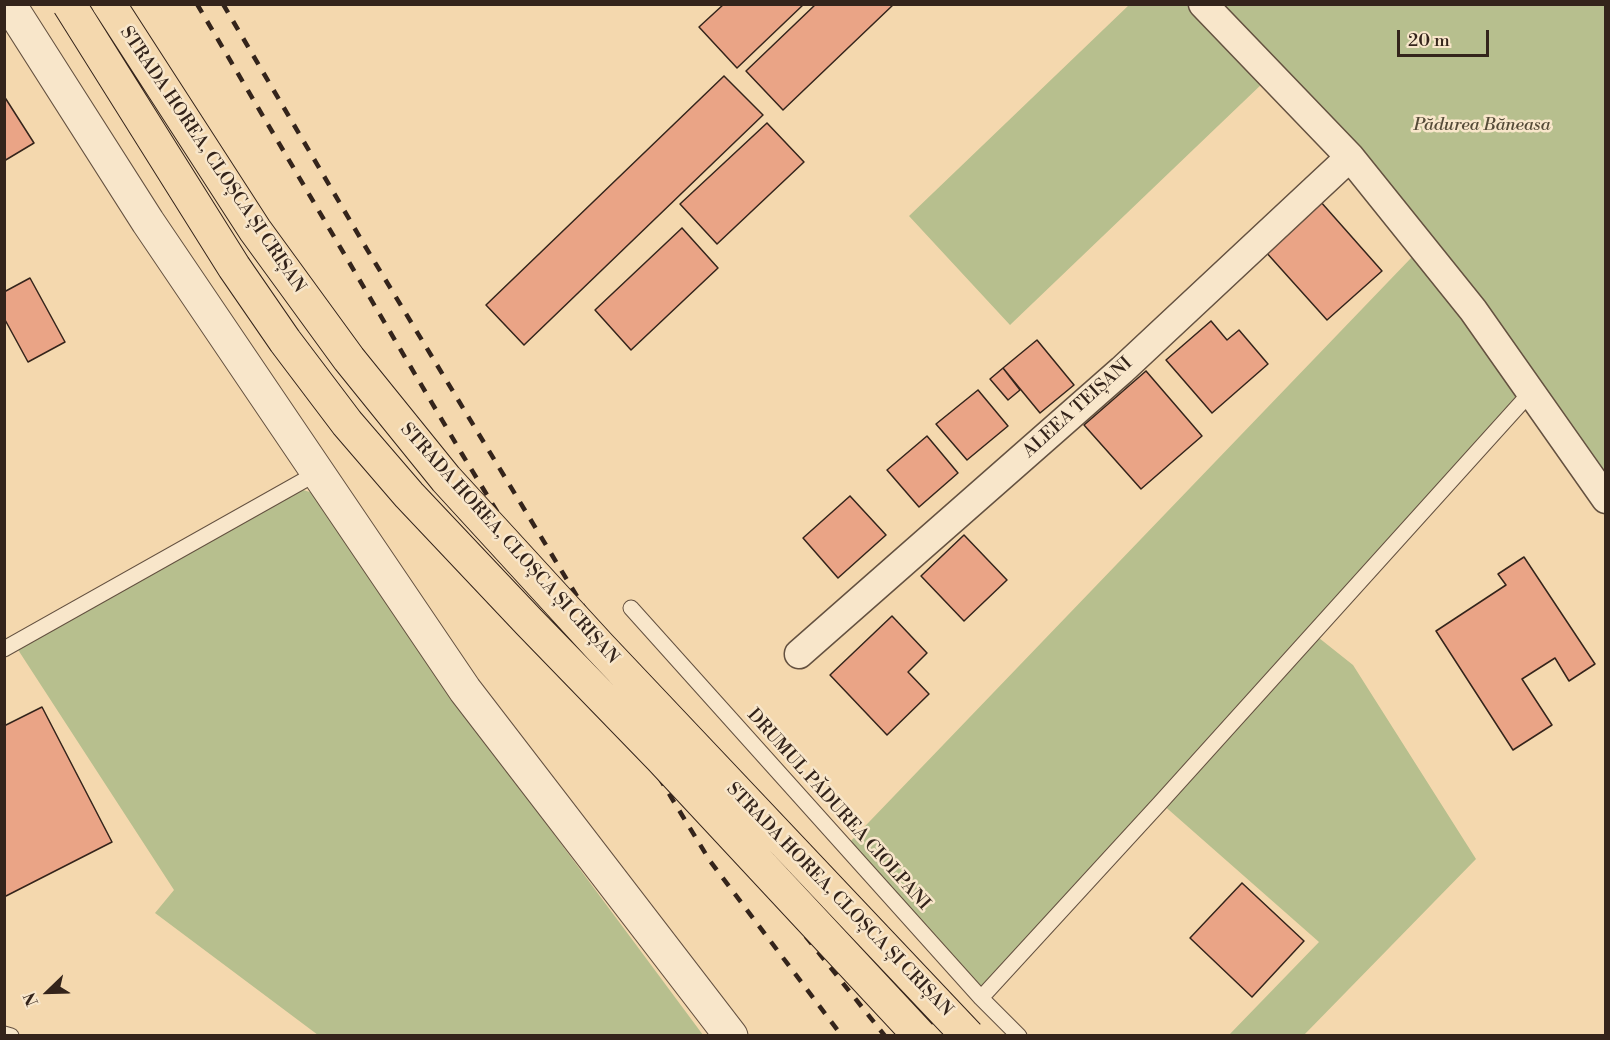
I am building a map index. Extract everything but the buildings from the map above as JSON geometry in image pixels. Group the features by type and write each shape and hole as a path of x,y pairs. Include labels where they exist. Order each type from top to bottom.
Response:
{"main road":[{"name":"STRADA HOREA, CLOȘCA ȘI CRIȘAN","path":"69,4 234,267 285,341 347,423 409,495 528,622 661,758 920,1035"},
{"name":"STRADA HOREA, CLOȘCA ȘI CRIȘAN","path":"109,4 255,230 349,359 446,479 608,656 968,1035"}],"street":[{"path":"1203,4 1350,157 1473,310 1605,496"},
{"path":"8,6 148,222 465,690 731,1035"},
{"name":"ALEEA TEIȘANI","path":"799,654 1122,370 1350,157"}],"lane":[{"path":"981,998 1168,795 1531,392"},
{"path":"4,649 317,473"},
{"name":"DRUMUL PĂDUREA CIOLPANI","path":"631,608 981,998 1019,1035"},
{"path":"4,1034 11,1035"}],"green space":[{"path":"1129,5 1191,5 1265,81 1010,325 909,216"},
{"name":"Pădurea Băneasa","path":"1200,5 1605,5 1605,495 1473,310"},
{"path":"1412,257 1462,319 1523,402 1314,634 1353,665 1476,859 1304,1035 1228,1036 1319,942 1161,803 981,998 845,847"},
{"path":"299,483 303,490 317,494 513,779 703,1035 318,1035 155,913 174,890 11,639"}],"railway":[{"path":"197,4 462,454 710,861 842,1036"},
{"path":"223,4 365,246 578,598 737,850 885,1036"}]}
